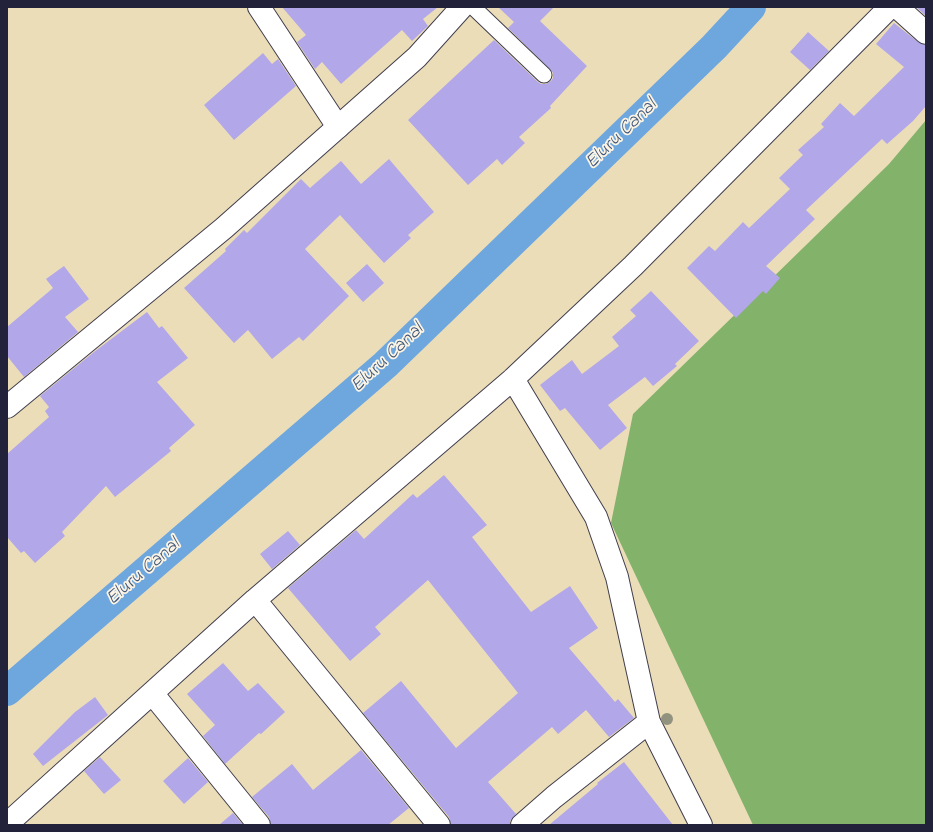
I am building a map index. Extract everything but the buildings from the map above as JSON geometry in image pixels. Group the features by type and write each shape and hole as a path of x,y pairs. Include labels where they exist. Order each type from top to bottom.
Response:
{"street":[{"path":"259,7 338,127"},
{"path":"9,401 224,228 417,57 462,7"},
{"path":"7,824 255,600 513,379 634,266 890,7"},
{"path":"897,7 926,33"},
{"path":"513,379 596,517 617,577 649,722 701,825"},
{"path":"255,600 439,825"},
{"path":"152,693 259,825"},
{"path":"522,825 554,797 649,722"}],"lane":[{"path":"473,7 544,75"}],"green space":[{"path":"926,120 926,825 753,825 611,523 633,414 889,164"}],"waterway":[{"name":"Eluru Canal","path":"7,691 385,365 714,47 751,7"}]}
